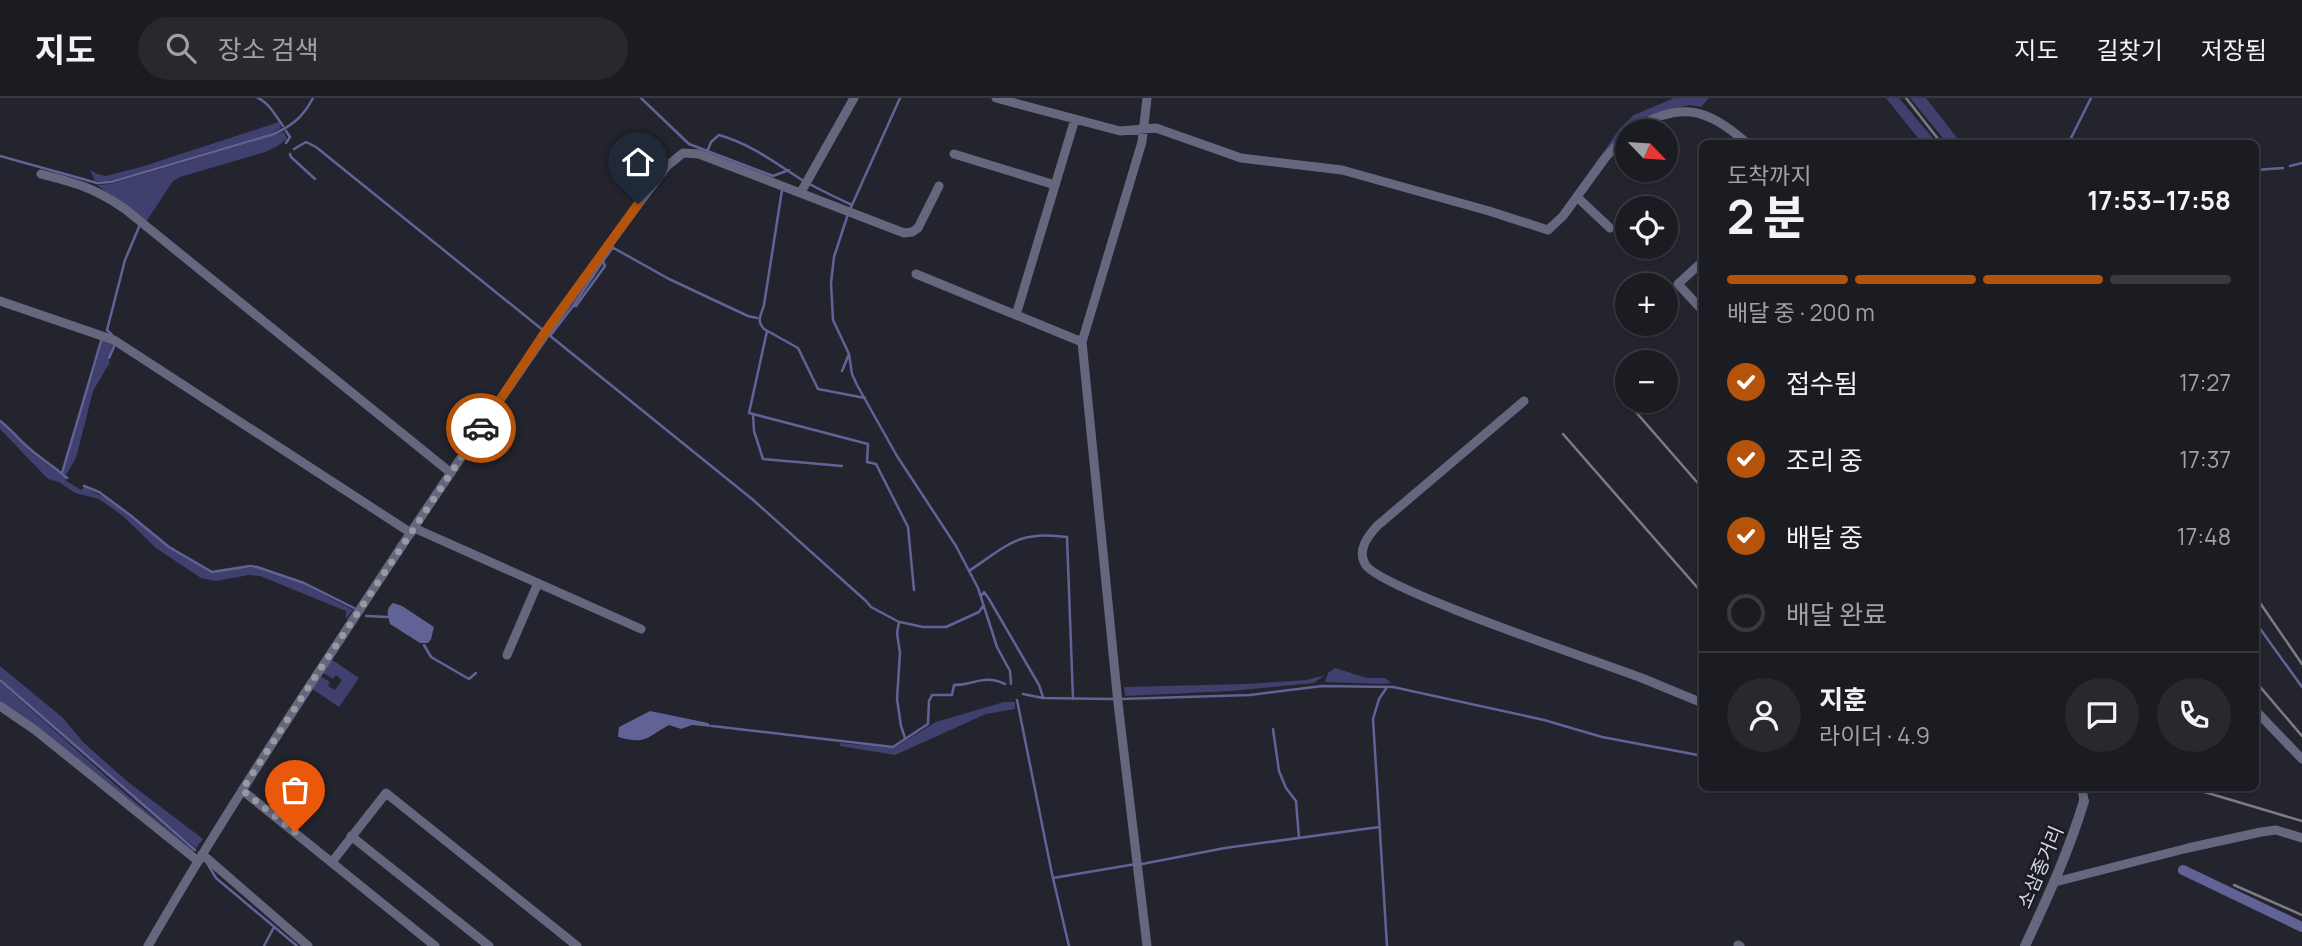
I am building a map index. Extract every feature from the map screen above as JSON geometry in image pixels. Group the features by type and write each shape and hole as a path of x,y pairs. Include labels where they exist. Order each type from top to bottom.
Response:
{"street":[{"path":"801,192 854,98"},
{"path":"996,98 1120,131 1156,128 1241,158 1342,170 1548,230 1554,226 1615,147"},
{"path":"1147,98 1142,142 1082,342 1118,699 1147,946"},
{"path":"1651,119 1682,110 1695,111 1742,140"},
{"path":"1016,315 1075,119"},
{"path":"148,946 242,790 412,531 545,332 667,166 684,153 699,154 898,231 912,232 918,228 939,186"},
{"path":"954,153 1055,185"},
{"path":"41,174 93,189 125,209 451,473"},
{"path":"1577,197 1610,228"},
{"path":"1699,265 1678,284 1699,307"},
{"path":"916,274 1082,342"},
{"path":"0,301 114,340 412,531 641,629"},
{"path":"1524,401 1377,526 1365,540 1365,564 1373,574 1394,584 1481,620 1640,677 1699,702"},
{"path":"507,655 538,583"},
{"path":"0,705 200,858 308,946"},
{"path":"2259,714 2302,759"},
{"path":"242,790 435,946"},
{"path":"2082,791 2084,801"},
{"path":"332,862 386,793 577,946"},
{"name":"소삼종거리","path":"2025,946 2054,882 2084,801"},
{"path":"2054,882 2261,832 2276,830 2302,838"},
{"path":"352,836 489,946"}],"shaded area":[{"path":"1674,98 1709,98 1701,107 1690,105 1642,119 1630,119"},
{"path":"1886,98 1899,98 1934,140 1920,140"},
{"path":"1910,98 1926,98 1959,140 1945,140"},
{"path":"279,122 281,128 270,134 109,181 95,181 90,170 106,176"},
{"path":"284,132 287,139 265,152 173,181 146,222 97,185 111,184"},
{"path":"1615,135 1615,144 1561,215"},
{"path":"103,339 113,344 108,359 110,362 93,391 76,458 66,475 63,472"},
{"path":"0,423 33,454 66,478 65,480 81,490 84,487 109,500 168,547 212,573 257,568 304,584 353,610 346,619 346,611 260,576 249,575 216,581 201,578 156,548 123,516 99,499 75,493 59,482 48,479 0,429"},
{"path":"393,603 434,627 428,643 420,643 390,624 388,610"},
{"path":"331,659 359,678 339,707 311,688 320,676 330,682 328,686 335,690 342,680 336,675 333,679 322,672"},
{"path":"0,666 62,717 84,743 128,782 203,839 196,848 127,791 0,678"},
{"path":"1335,668 1367,678 1385,678 1391,683 1325,682 1328,673"},
{"path":"1325,675 1314,683 1231,691 1125,696 1124,687 1247,684 1307,680"},
{"path":"0,682 194,851 192,853 0,702"},
{"path":"1004,702 1015,702 1015,709 986,714 895,755 840,746 839,743 894,748 936,722"},
{"path":"650,711 708,723 712,727 692,725 681,729 669,725 641,740 618,737 619,727"}],"waterway":[{"path":"258,98 269,106 283,126"},
{"path":"0,156 97,183 111,182 274,134 297,120 313,98"},
{"path":"641,98 689,144 773,176 789,170"},
{"path":"900,98 848,214 834,257 831,283 833,320 849,354 857,385 897,456 956,546 978,588 997,647 1010,671 1011,684"},
{"path":"2070,140 2091,98"},
{"path":"286,131 290,137 286,143"},
{"path":"707,152 711,142 719,135 742,143 808,183 852,205"},
{"path":"294,149 306,142 316,147 544,331"},
{"path":"290,154 315,179"},
{"path":"2290,166 2302,163"},
{"path":"2259,170 2283,168"},
{"path":"782,190 760,323 764,329 798,348 818,389 865,398"},
{"path":"112,335 107,330 125,260 139,227"},
{"path":"610,246 669,279 757,318"},
{"path":"550,336 605,266 603,261 613,247"},
{"path":"573,306 603,261"},
{"path":"767,331 749,413 753,414 754,431 763,459 842,466"},
{"path":"549,335 752,499 871,607 899,622 897,699 905,738"},
{"path":"62,473 102,338"},
{"path":"109,358 115,344"},
{"path":"842,371 849,354"},
{"path":"753,414 868,444 867,462 876,464 908,527 914,590"},
{"path":"0,421 34,453 67,478"},
{"path":"84,486 99,492 169,547 212,572 257,567 304,583 354,608"},
{"path":"969,571 1004,547 1025,538 1050,535 1067,537 1073,699"},
{"path":"981,596 984,592 989,599 1039,685 1043,697"},
{"path":"900,622 923,627 946,627 979,612 983,606"},
{"path":"366,616 388,617"},
{"path":"2259,627 2302,687"},
{"path":"424,645 431,657 469,679 476,673"},
{"path":"0,680 195,850"},
{"path":"712,726 893,747 928,724 929,701 932,695 952,695 954,685 979,681 991,680 1005,684"},
{"path":"1120,699 1250,695 1322,686 1393,687 1544,720 1602,737 1699,755"},
{"path":"1387,687 1379,699 1373,719 1387,946"},
{"path":"1023,694 1043,698 1113,699"},
{"path":"1017,700 1069,946"},
{"path":"1273,729 1279,771 1286,788 1296,801 1299,838"},
{"path":"1142,864 1225,848 1379,827"},
{"path":"207,863 216,878 297,946"},
{"path":"1053,878 1136,864"},
{"path":"2183,870 2302,927"},
{"path":"264,946 274,927"}],"railway":[{"path":"1906,98 1939,140"},
{"path":"1637,413 1699,484"},
{"path":"1563,434 1699,589"},
{"path":"2259,601 2302,664"},
{"path":"2259,686 2302,736"},
{"path":"2201,791 2302,821"},
{"path":"2234,885 2302,915"}],"way so far":[{"path":"295,832 242,790 481,428"}],"route":[{"path":"481,428 545,332 638,204"}]}
